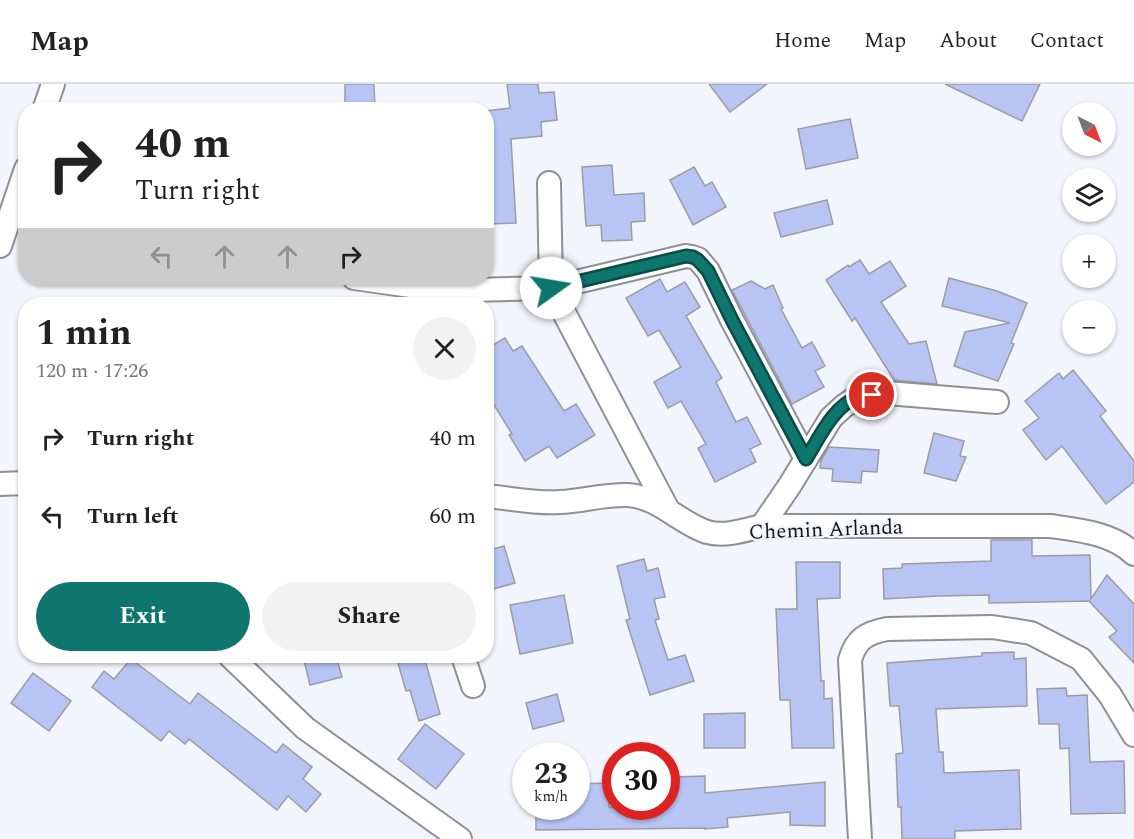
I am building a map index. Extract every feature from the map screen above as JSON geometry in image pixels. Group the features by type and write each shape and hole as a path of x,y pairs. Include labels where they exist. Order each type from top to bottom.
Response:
{"street":[{"path":"46,102 52,84"},
{"path":"549,183 551,288 668,510"},
{"path":"0,246 18,193"},
{"path":"404,285 432,289 470,290 551,288 686,256 693,257 708,271 806,459"},
{"path":"762,526 831,418 857,397 887,393 997,402"},
{"path":"0,484 18,483"},
{"name":"Chemin Arlanda","path":"494,497 557,503 628,495 647,499 686,522 709,532 732,533 762,526 1050,526 1089,532 1126,547 1134,554"},
{"path":"860,839 850,660 853,649 861,639 872,632 887,629 992,627 1031,633 1081,660 1110,695 1134,735"},
{"path":"237,663 304,728 460,839"},
{"path":"465,663 473,686"}],"building":[{"path":"345,84 374,84 375,102 345,102"},
{"path":"507,84 538,84 539,93 554,92 557,120 541,122 542,136 511,139 516,223 494,224 494,110 510,108"},
{"path":"709,84 767,84 730,112"},
{"path":"945,84 1040,84 1022,121"},
{"path":"850,119 858,158 806,169 798,129"},
{"path":"612,165 614,195 644,193 645,221 631,222 632,240 602,241 601,225 586,226 582,167"},
{"path":"694,167 705,186 712,182 726,207 693,225 670,180"},
{"path":"827,200 833,224 781,237 774,213"},
{"path":"860,260 869,274 890,261 906,286 881,302 909,344 926,341 937,384 894,380 855,318 852,321 826,280"},
{"path":"949,278 997,291 1027,303 1011,343 1014,344 998,381 954,366 965,332 1010,323 942,306"},
{"path":"660,279 667,292 685,282 700,307 686,316 722,378 716,382 736,422 747,417 761,444 750,449 756,462 715,482 698,448 706,444 681,401 668,408 654,382 681,367 659,330 648,336 626,298"},
{"path":"751,281 765,289 773,285 783,308 781,309 802,348 812,342 825,366 815,371 824,387 792,404 732,290"},
{"path":"505,338 513,351 522,346 564,411 576,404 595,435 557,458 549,446 525,461 494,405 494,344"},
{"path":"1073,370 1106,411 1100,416 1134,461 1134,482 1106,504 1062,446 1046,460 1023,430 1039,418 1025,401 1059,373 1063,379"},
{"path":"934,433 964,441 960,456 966,457 956,481 924,473"},
{"path":"829,447 879,450 877,472 862,471 861,483 832,481 833,469 820,468 821,460"},
{"path":"991,540 1032,540 1032,556 1090,555 1091,599 1107,575 1134,604 1134,663 1109,637 1117,631 1089,601 989,603 989,595 884,599 883,569 902,568 902,564 991,561"},
{"path":"504,546 515,583 494,589 494,549"},
{"path":"644,559 647,571 658,568 665,597 654,599 659,619 655,620 668,660 685,655 694,681 650,695 626,620 630,619 617,566"},
{"path":"796,562 840,562 840,598 817,599 821,681 824,681 824,699 832,698 834,748 792,748 790,700 780,700 776,609 797,609"},
{"path":"564,595 573,643 520,654 510,605"},
{"path":"1014,652 1014,659 1026,658 1027,706 936,709 939,752 943,752 944,773 1019,770 1021,829 955,831 955,839 902,839 896,754 903,753 899,706 890,706 887,663"},
{"path":"128,663 136,663 190,704 198,693 276,753 283,744 312,767 303,779 321,794 306,812 288,796 277,810 189,739 185,744 169,731 161,741 92,687 104,671 114,679"},
{"path":"305,663 338,663 342,677 310,685"},
{"path":"398,663 426,663 440,714 419,721 410,690 406,691"},
{"path":"33,673 71,701 49,731 11,703"},
{"path":"1066,688 1067,696 1087,695 1090,762 1124,761 1125,813 1071,814 1069,748 1060,749 1059,724 1039,724 1037,689"},
{"path":"557,694 564,721 533,729 526,703"},
{"path":"745,713 745,748 704,748 704,714"},
{"path":"425,724 464,754 436,789 398,759"},
{"path":"705,776 705,793 825,782 825,826 790,825 790,812 727,818 728,827 705,829 536,830 536,820 590,820 590,784 602,783 602,820 680,820 680,777"}],"route":[{"path":"551,288 686,256 698,260 708,271 806,459 831,418 857,397 872,395"}]}
